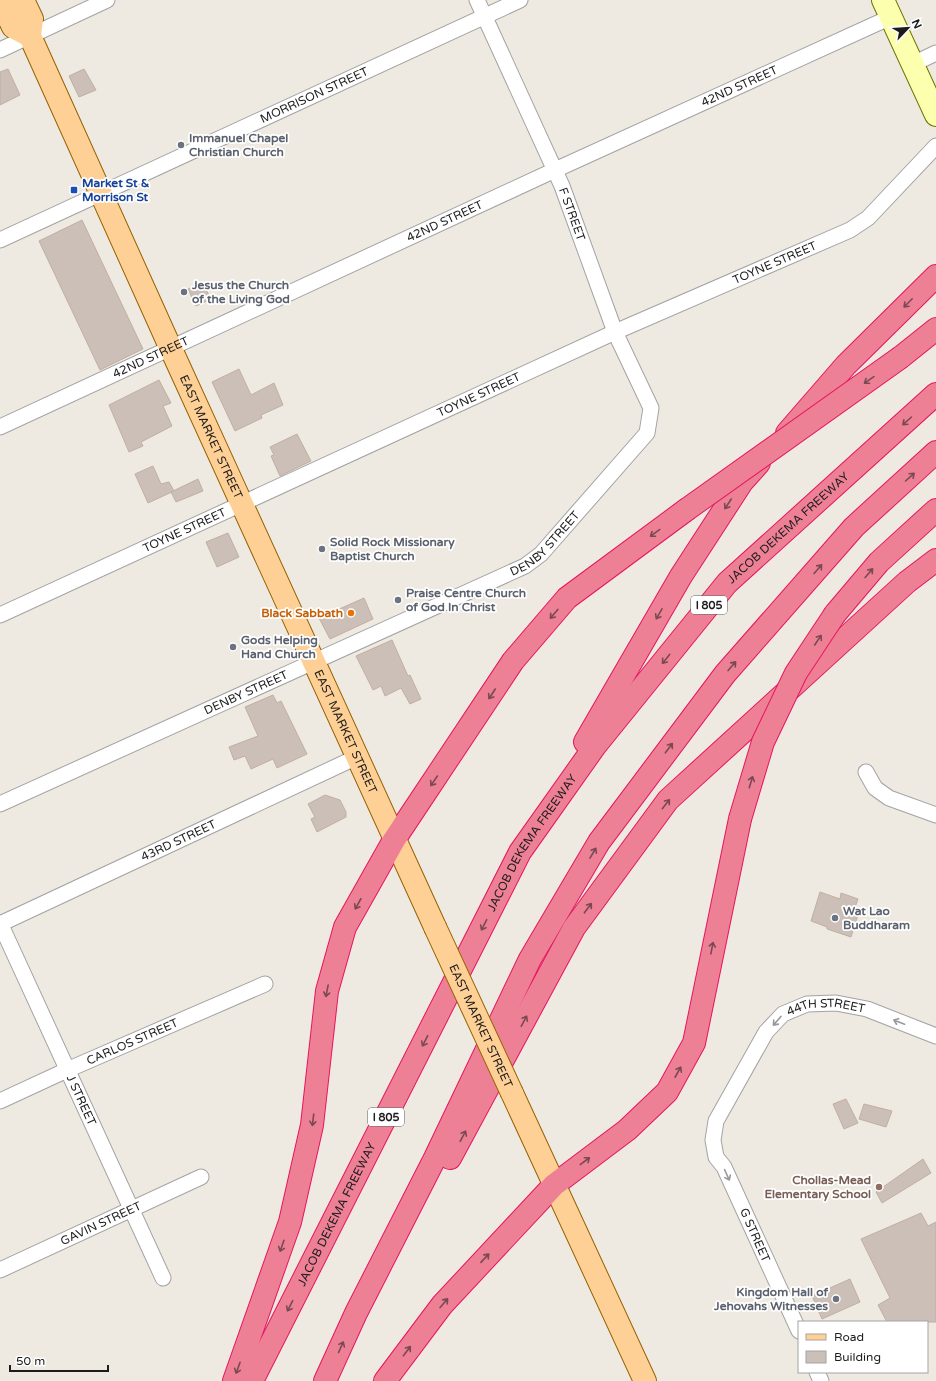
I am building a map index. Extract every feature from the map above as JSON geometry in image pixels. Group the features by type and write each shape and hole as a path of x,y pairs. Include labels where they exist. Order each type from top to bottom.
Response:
{"highway":[{"path":"520,852 681,576 742,482 846,365 936,276"},
{"path":"234,1381 290,1222 312,1125 327,991 343,934 394,840 513,661 566,598 686,510 901,357 936,329"},
{"name":"JACOB DEKEMA FREEWAY","path":"252,1381 520,852 595,746 727,583 936,394"},
{"path":"325,1381 356,1313 435,1158 530,959 599,842 725,674 854,527 936,452"},
{"path":"385,1381 442,1305 554,1185 628,1130 667,1092 694,1043 740,819 763,742 796,673 835,614 879,562 936,510"},
{"path":"356,1313 455,1151 574,928 668,800 907,582 936,560"}],"main road":[{"path":"0,0 13,27 30,36"},
{"name":"EAST MARKET STREET","path":"23,0 32,19 30,36 100,193 394,840 645,1381"}],"street":[{"path":"0,50 107,0"},
{"name":"F STREET","path":"477,0 555,170 615,332 651,408 647,433"},
{"name":"MORRISON STREET","path":"0,240 520,0"},
{"path":"887,9 936,115"},
{"name":"42ND STREET","path":"0,427 555,170 887,9"},
{"path":"912,64 936,53"},
{"name":"TOYNE STREET","path":"0,615 615,332 850,230 868,218 936,146"},
{"name":"DENBY STREET","path":"0,804 525,566 542,554 647,433"},
{"name":"43RD STREET","path":"0,924 357,757"},
{"path":"866,772 875,788 889,798 936,815"},
{"name":"J STREET","path":"0,924 163,1278"},
{"name":"CARLOS STREET","path":"0,1101 67,1070 265,984"},
{"name":"44TH STREET","path":"713,1140 716,1121 766,1032 783,1014 807,1004 836,1003 867,1009 936,1035"},
{"name":"G STREET","path":"713,1140 716,1157 724,1167 798,1329"},
{"name":"GAVIN STREET","path":"0,1270 201,1177"}],"building":[{"path":"8,69 20,95 0,105 0,72"},
{"path":"84,69 96,90 79,97 69,76"},
{"path":"82,220 143,349 100,370 39,241"},
{"path":"202,282 211,299 196,306 188,289"},
{"path":"239,369 251,395 274,383 283,405 261,415 262,418 235,431 212,382"},
{"path":"159,380 171,403 163,406 172,426 141,442 143,446 129,452 109,405"},
{"path":"297,434 311,461 280,476 271,456 274,455 270,447"},
{"path":"153,466 161,484 169,482 174,491 148,503 135,474"},
{"path":"198,479 203,491 176,502 171,492"},
{"path":"228,533 239,557 217,567 206,542"},
{"path":"364,598 373,619 330,639 319,618"},
{"path":"392,640 408,676 410,675 421,699 410,704 401,688 385,696 381,686 373,690 356,656"},
{"path":"273,695 277,703 281,701 307,754 277,768 273,759 251,769 245,756 234,760 229,747 258,736 245,707"},
{"path":"325,795 340,800 346,812 346,817 317,832 311,819 315,817 308,804"},
{"name":"Wat Lao Buddharam","path":"820,892 840,899 841,893 858,899 853,913 858,915 851,937 827,929 827,927 811,921"},
{"path":"846,1099 858,1123 844,1129 833,1104"},
{"path":"864,1104 892,1111 886,1127 859,1119"},
{"path":"923,1159 931,1173 882,1203 876,1192"},
{"path":"921,1213 928,1226 936,1222 936,1322 886,1321 878,1305 890,1298 861,1239"},
{"name":"Kingdom Hall of Jehovahs Witnesses","path":"850,1279 860,1302 822,1319 812,1296"}],"place":[{"name":"Immanuel Chapel Christian Church","path":"181,145"},
{"name":"Market St & Morrison St","path":"74,190"},
{"name":"Jesus the Church of the Living God","path":"184,292"},
{"name":"Solid Rock Missionary Baptist Church","path":"322,549"},
{"name":"Praise Centre Church of God In Christ","path":"398,600"},
{"name":"Black Sabbath","path":"351,613"},
{"name":"Gods Helping Hand Church","path":"233,647"},
{"name":"Wat Lao Buddharam","path":"835,918"},
{"name":"Chollas-Mead Elementary School","path":"879,1187"},
{"name":"Kingdom Hall of Jehovahs Witnesses","path":"836,1299"}]}
